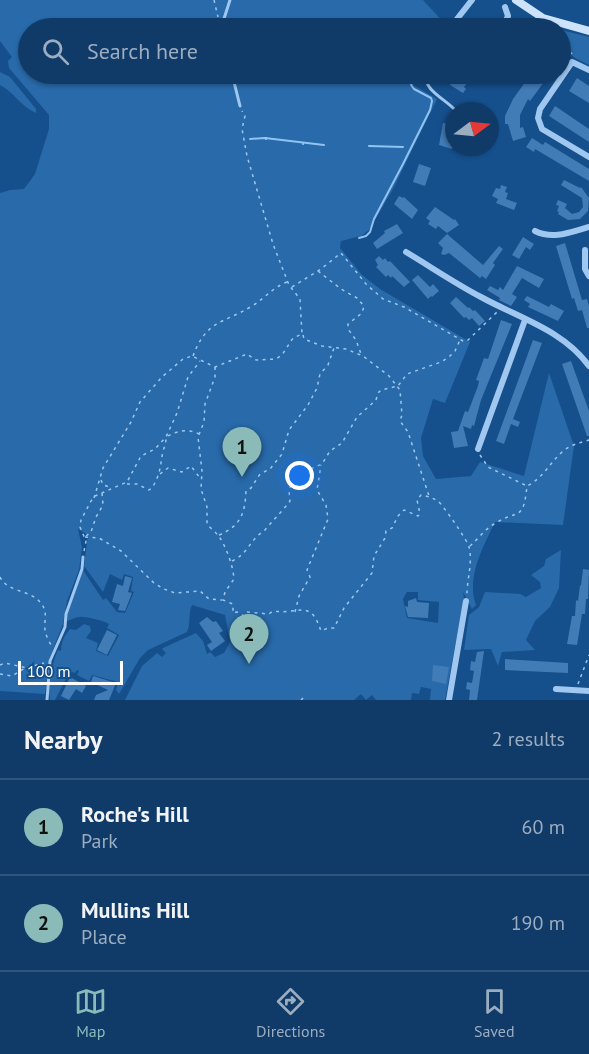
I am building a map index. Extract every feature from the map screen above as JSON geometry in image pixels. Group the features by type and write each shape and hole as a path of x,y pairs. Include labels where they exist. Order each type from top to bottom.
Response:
{"street":[{"path":"458,18 472,0"},
{"path":"516,0 543,18"},
{"path":"505,7 508,18"},
{"path":"571,27 589,32"},
{"path":"572,62 589,70"},
{"path":"557,84 540,109 538,118 542,129 589,157"},
{"path":"535,231 543,236 552,236 589,227"},
{"path":"585,250 585,269 589,276"},
{"path":"406,252 481,298 558,336 587,357 589,366"},
{"path":"478,449 525,320"},
{"path":"449,700 466,601"},
{"path":"556,689 589,691"},
{"path":"570,700 575,691"}],"lane":[{"path":"224,18 230,0"},
{"path":"234,84 240,106"},
{"path":"427,84 445,103"},
{"path":"47,700 49,669 65,627 66,614 84,557"}],"path":[{"path":"214,0 219,18"},
{"path":"571,52 574,57 572,62"},
{"path":"240,106 245,116 242,129 247,156 273,244 287,282 300,298 302,334 307,340 362,355 390,376 398,386 402,415 400,421 408,432 430,496"},
{"path":"303,140 303,145"},
{"path":"291,288 318,272 341,253 366,284 383,299 404,307 460,340 467,341 502,308"},
{"path":"318,272 340,289 357,298 364,306 362,313 348,324 348,329 356,340 362,355"},
{"path":"84,557 85,537 80,527 81,520 94,498 101,476 116,445 131,422 140,402 162,377 183,359 192,356 202,337 213,325 254,306 268,293 287,282"},
{"path":"192,356 215,367 247,354 256,360 276,359 282,355 292,338 302,334"},
{"path":"295,612 299,596 310,577 307,570 328,519 326,505 317,490 322,464 330,451 342,443 357,417 376,400 381,390 398,386 407,374 449,357 460,340"},
{"path":"219,535 228,532 241,519 246,490 251,488 261,474 270,469 282,454 289,430 308,405 317,388 320,374 328,365 334,348"},
{"path":"94,498 130,479 141,456 155,450 166,437 177,413 188,377 200,361"},
{"path":"215,367 215,377 199,434 201,489 207,507 207,524 219,535 232,561 234,579 225,592 223,600"},
{"path":"166,437 180,431 195,431 199,434"},
{"path":"123,483 137,484 149,490 152,488 159,474 166,437"},
{"path":"527,486 537,481 564,450 589,440"},
{"path":"478,449 488,467 527,486"},
{"path":"232,561 244,554 290,501 289,491 292,480 301,473 322,464"},
{"path":"159,474 168,468 182,472 191,466 201,478"},
{"path":"101,476 103,485 111,487"},
{"path":"469,547 493,524 521,512 527,486"},
{"path":"85,537 91,532 103,505 101,496 103,492"},
{"path":"85,537 99,538 121,551 154,583 164,589 175,593 200,591 209,598 233,604 233,612 244,616 247,612 269,615 273,611 310,611 318,621 321,631 334,628 344,608 372,573 374,556 385,538 386,531 392,528 398,516 404,510 418,516 420,510 418,497 430,496 440,502 469,547 470,570 466,601"},
{"path":"0,577 3,584 38,599 43,604 47,616 45,633 56,650"},
{"path":"47,654 51,645"},
{"path":"575,691 589,655"},
{"path":"0,665 5,663 27,668"},
{"path":"0,674 12,676 44,663"}],"shaded area":[{"path":"0,0 423,0 440,18 18,18 18,79 9,68 8,61 12,57 0,41"},
{"path":"571,32 589,37 589,65 571,54"},
{"path":"0,72 10,77 36,109 36,113 0,85"},
{"path":"23,84 414,84 437,99 393,189 369,230 361,236 341,241 340,248 362,275 380,289 470,342 445,403 433,399 421,438 423,456 436,479 471,476 480,462 524,476 549,373 574,446 563,525 495,522 474,573 473,595 476,605 472,609 463,592 464,598 445,700 430,700 431,689 421,687 419,694 412,693 411,700 376,700 372,695 366,700 361,694 354,700 125,700 142,666 157,653 162,657 166,653 163,648 196,633 203,641 207,654 210,652 215,657 224,653 230,642 225,615 192,605 187,632 148,650 140,658 119,694 116,690 118,682 92,675 89,681 77,675 79,671 77,670 68,675 55,700 50,700 50,681 54,662 58,650 61,651 63,639 70,629 76,630 84,624 90,626 91,631 86,638 98,643 96,651 108,656 119,635 107,628 109,624 96,619 81,617 67,621 83,570 103,600 106,598 117,612 125,613 134,592 131,591 133,577 124,574 122,580 110,574 103,592 84,566 88,535 78,529 82,547 79,570 67,601 63,624 50,657 45,694 0,691 0,193 24,189 35,174 49,129 49,115","holes":["407,592 418,592 418,600 439,602 438,623 407,618 403,599"]},
{"path":"561,550 559,588 550,607 535,621 526,640 535,650 502,652 498,666 491,649 464,650 469,615 479,607 485,592 520,594 526,597 541,588 540,582 531,575 544,566 546,559"}],"building":[{"path":"577,78 589,86 589,103 569,91"},
{"path":"466,84 464,87 466,89 463,93 450,85"},
{"path":"524,84 543,84 530,101 528,99 520,115 520,128 523,127 526,137 513,141 508,124 505,124 505,116"},
{"path":"555,106 589,129 589,142 549,116"},
{"path":"443,123 445,123 445,147 439,145"},
{"path":"532,138 543,145 545,142 589,169 589,181 535,149 534,152 526,147"},
{"path":"419,164 431,168 425,186 413,182"},
{"path":"564,180 581,187 589,198 588,211 580,219 568,220 558,214 559,206 556,205 558,200 567,204 565,208 572,214 579,212 583,207 582,198 561,185"},
{"path":"501,185 507,187 506,199 517,203 514,210 496,203 498,199 492,196 496,188 500,189"},
{"path":"399,196 404,197 418,210 412,219 394,204"},
{"path":"435,207 455,219 459,225 447,233 438,226 436,229 428,224 430,221 426,218"},
{"path":"397,224 403,233 377,249 373,243 385,233 384,231"},
{"path":"447,234 483,265 499,246 503,249 486,279 482,276 480,278 449,253 441,254 443,248 438,243"},
{"path":"523,237 534,244 530,250 526,247 519,259 512,255"},
{"path":"565,243 582,300 587,299 589,306 589,328 587,328 582,310 578,311 574,298 572,299 556,246"},
{"path":"379,256 383,260 385,258 388,262 390,261 410,282 404,287 392,276 391,278 388,275 386,277 376,267 378,265 375,260"},
{"path":"517,266 544,279 539,288 522,278 512,294 517,297 511,306 487,290 490,286 498,290 500,287 503,290"},
{"path":"418,275 430,287 433,284 439,291 428,299 412,280"},
{"path":"527,296 549,307 551,304 564,311 558,321 528,307 530,304 524,300"},
{"path":"456,297 468,308 475,310 485,321 479,326 472,318 469,320 464,318 450,303"},
{"path":"501,320 512,324 481,400 474,426 472,425 471,429 463,426 468,446 454,448 451,432 458,431 465,411 468,412 478,386 479,381 476,380 484,358 488,359"},
{"path":"533,340 542,343 513,419 520,422 518,427 511,424 504,444 496,441"},
{"path":"571,361 589,411 589,436 587,436 562,364"},
{"path":"583,569 589,570 585,614 582,614 577,645 567,644 572,616 575,616"},
{"path":"125,576 132,578 128,592 132,593 125,611 118,610 120,604 112,602 117,584 123,586"},
{"path":"416,598 417,602 429,603 428,618 408,617 405,606 408,607 408,601"},
{"path":"207,617 213,622 216,621 223,631 219,633 225,641 211,651 207,645 212,642 199,623"},
{"path":"107,630 117,635 107,655 97,650"},
{"path":"484,651 477,700 469,700 470,690 466,689 467,682 472,683 474,671 470,670 471,661 475,662 477,652"},
{"path":"505,659 568,663 568,673 505,670"},
{"path":"433,665 449,667 446,684 432,681"},
{"path":"93,676 116,683 109,700 94,700 96,695 108,690 91,682"},
{"path":"70,677 86,686 82,693 76,689 69,700 61,696"}],"waterway":[{"path":"359,238 370,232 374,219 430,110 431,98 414,89 412,84"},
{"path":"250,139 265,138 324,145"},
{"path":"369,146 403,147"}],"place":[{"name":"Roche's Hill","path":"242,477"},
{"name":"Mullins Hill","path":"249,664"}]}
